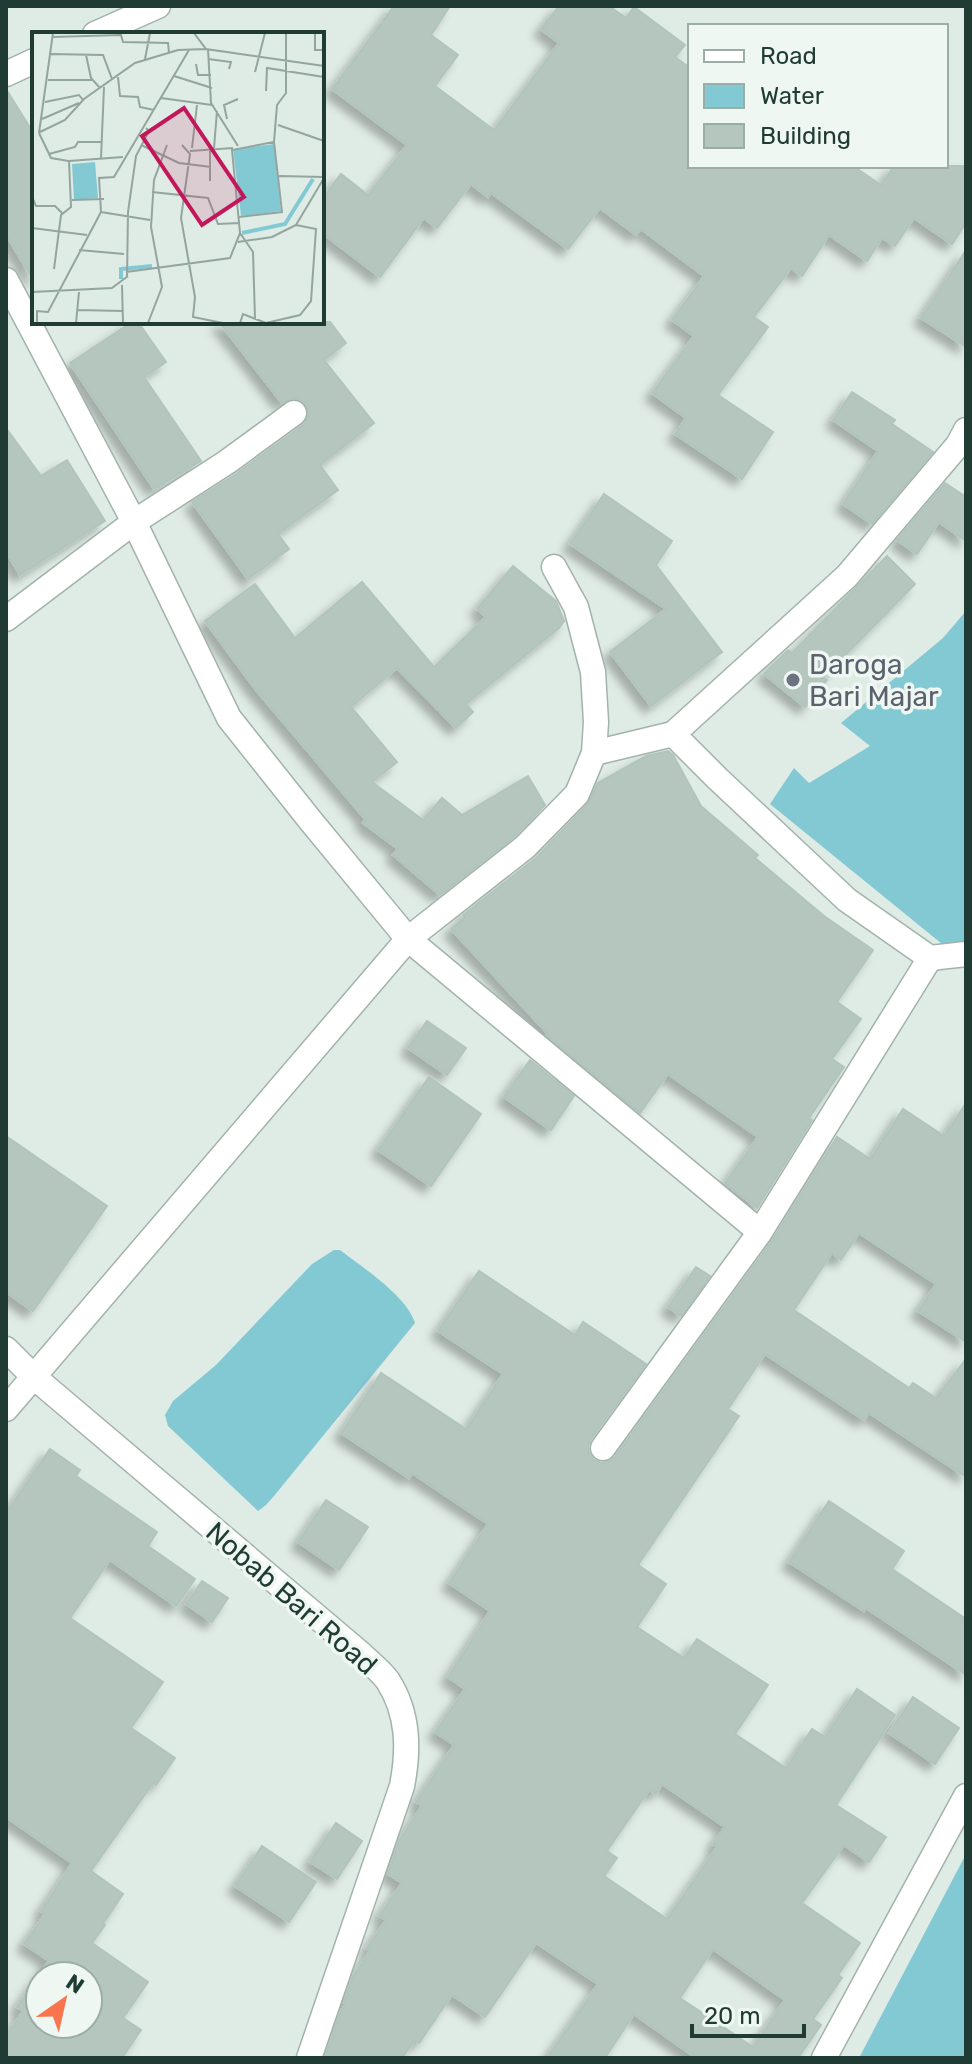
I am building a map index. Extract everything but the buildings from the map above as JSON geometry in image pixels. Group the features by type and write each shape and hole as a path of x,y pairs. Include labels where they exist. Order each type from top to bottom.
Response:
{"street":[{"path":"100,32 158,6"},
{"path":"6,74 32,62"},
{"path":"6,280 134,522 229,718 408,939 760,1232"},
{"path":"6,619 134,522 227,462 294,413"},
{"path":"594,753 673,734 847,576 958,445 966,430"},
{"path":"6,1409 408,939 525,847 577,794 594,753 593,672 576,607 554,567"},
{"path":"673,734 847,900 930,958 966,954"},
{"path":"603,1448 760,1232 930,958"},
{"name":"Nobab Bari Road","path":"6,1349 34,1377 361,1654 387,1680 403,1714 408,1758 402,1786 309,2058"},
{"path":"824,2058 966,1796"}],"water":[{"path":"966,611 966,947 947,948 770,804 794,768 809,783 870,746 841,723 943,638"},
{"path":"334,1250 340,1250 383,1283 403,1303 415,1323 274,1496 258,1511 168,1426 165,1415 173,1401 216,1365 312,1264"},
{"path":"966,1854 966,2058 859,2058"}],"place":[{"name":"Daroga Bari Majar","path":"793,680"}]}
